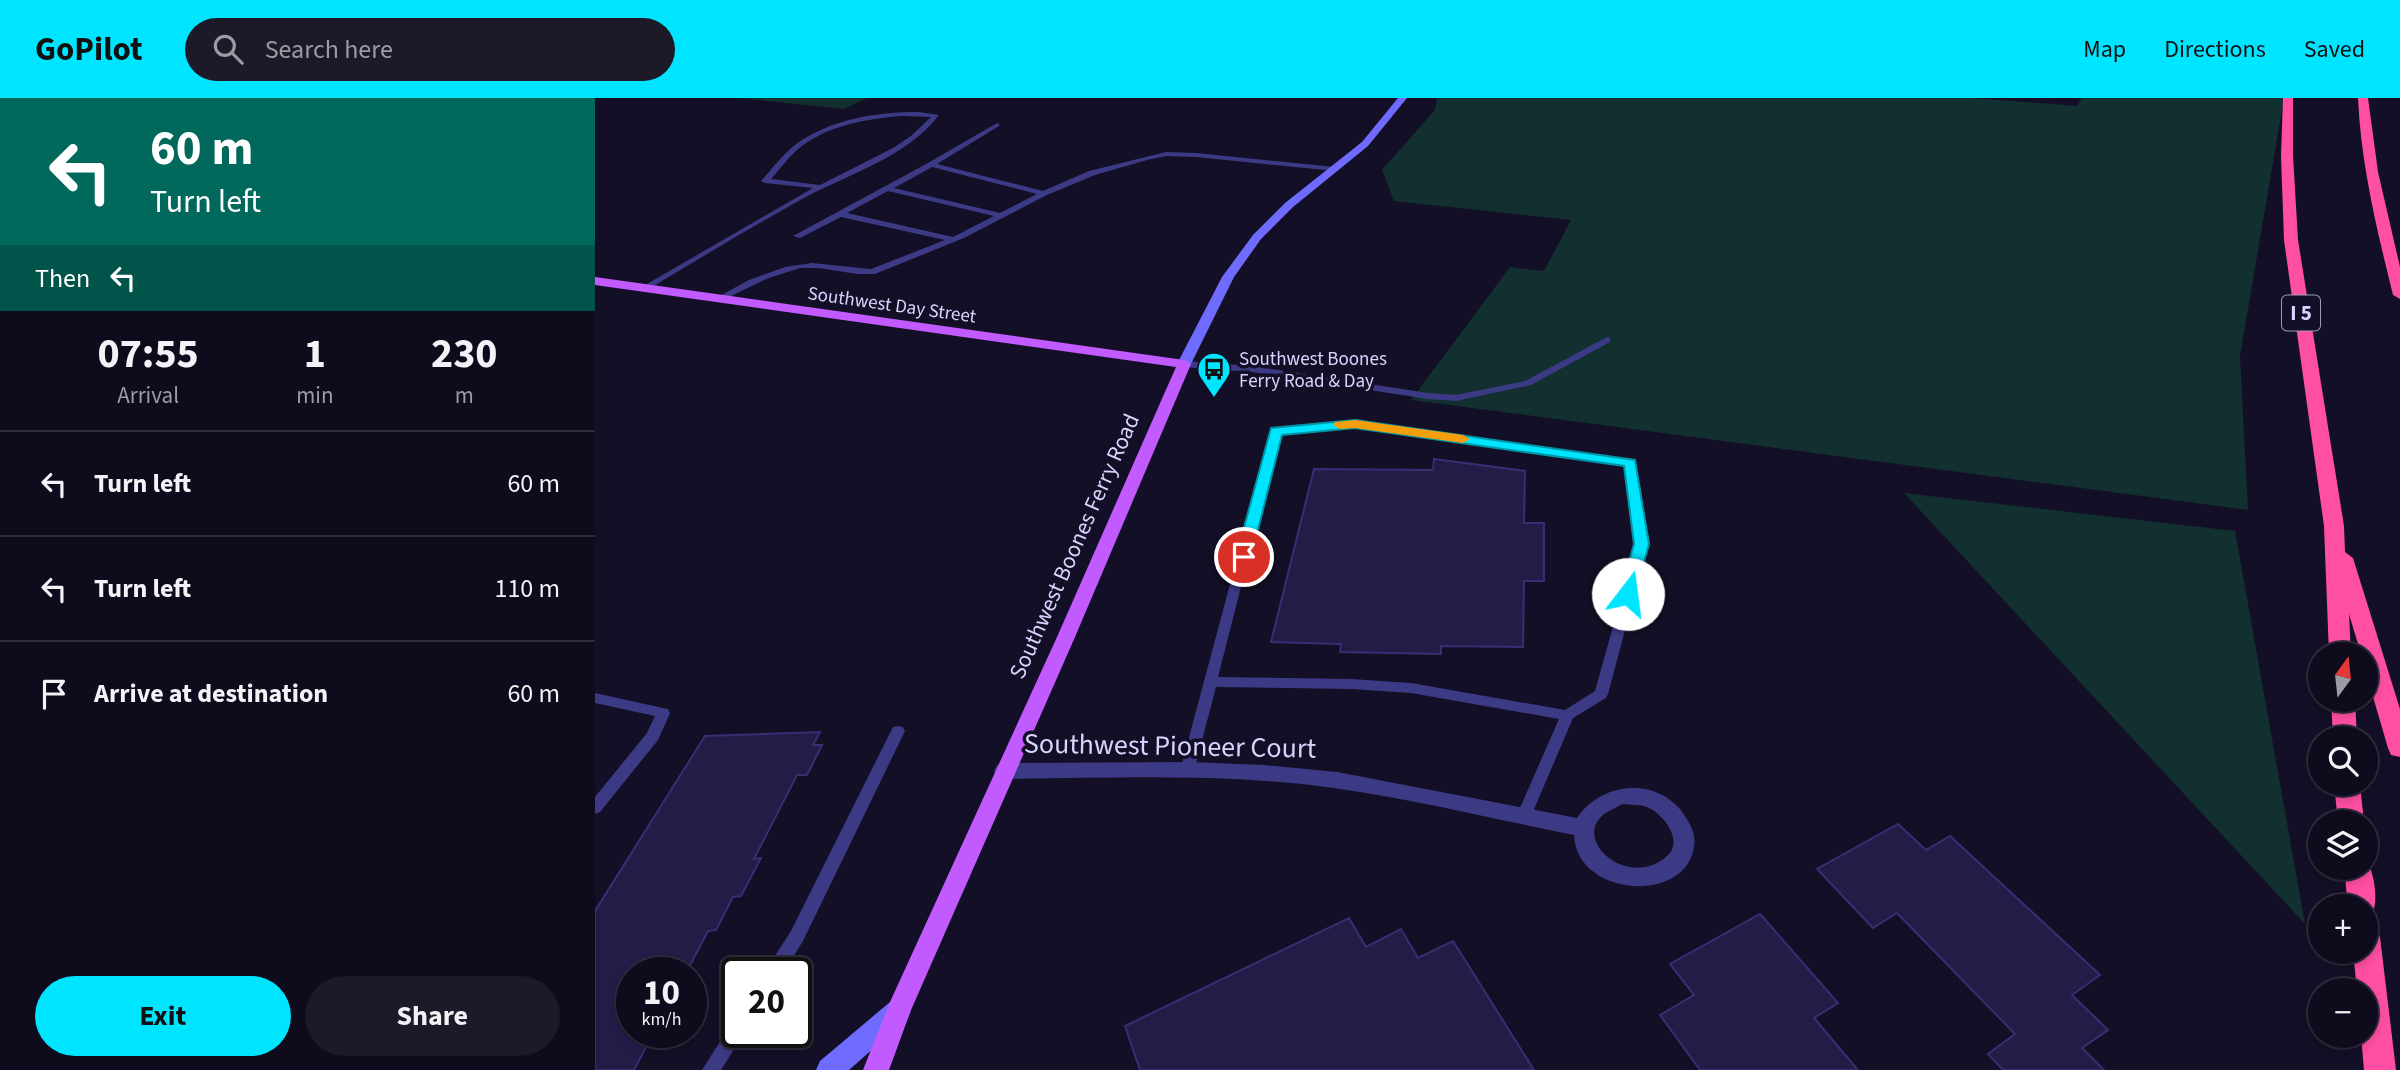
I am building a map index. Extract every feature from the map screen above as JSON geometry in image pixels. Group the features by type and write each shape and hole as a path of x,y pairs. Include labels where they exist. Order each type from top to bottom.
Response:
{"highway":[{"name":"I 5","path":"2288,98 2287,156 2291,240 2333,526 2339,642"},
{"path":"2363,98 2368,150 2385,238 2400,295"},
{"name":"I 5","path":"2333,526 2400,748"},
{"path":"2369,964 2380,1070"}],"main road":[{"name":"Southwest Boones Ferry Road","path":"876,1070 899,1010 1184,363 1228,277 1247,249 1277,216 1371,137 1403,98"},
{"name":"Southwest Day Street","path":"595,281 1184,363"},
{"path":"829,1070 899,1010"}],"street":[{"name":"Southwest Pioneer Court","path":"1005,771 1187,771 1299,775 1368,784 1582,828"},
{"path":"1619,796 1638,796 1656,802 1671,813 1681,828 1684,844 1678,859 1666,871 1648,878 1627,878 1608,872 1593,859 1584,844 1582,828 1588,813 1601,802 1619,796"}],"lane":[{"path":"644,288 910,138 930,125 936,115 891,113 839,124 798,145 765,181 821,187"},
{"path":"797,236 930,165 997,125"},
{"path":"719,299 794,266 813,265 857,273 872,272 953,239 1044,193 1092,173 1166,154 1335,169"},
{"path":"930,165 1044,193"},
{"path":"888,188 1000,215"},
{"path":"840,214 953,239"},
{"path":"1184,363 1252,369 1428,397 1456,398 1528,383 1607,340"},
{"path":"1187,771 1276,431 1355,424 1630,463 1641,544 1601,694 1567,715 1524,817"},
{"path":"1212,682 1351,684 1411,688 1567,715"},
{"path":"595,698 663,713 653,736 595,808"},
{"path":"783,957 797,936 898,731"},
{"path":"711,1070 725,1048"}],"green space":[{"path":"739,98 867,98 844,109"},
{"path":"1437,98 1973,98 2077,106 2082,98 2284,98 2240,356 2248,510 1411,400 1510,267 1544,271 1571,220 1394,201 1382,170 1435,110"},
{"path":"1904,493 2235,531 2305,924"}],"building":[{"path":"1434,459 1525,471 1524,523 1544,523 1544,581 1524,581 1523,647 1441,646 1441,654 1340,652 1341,644 1271,642 1314,469 1433,470"},
{"path":"820,732 813,745 822,745 807,775 797,775 754,859 761,858 741,896 733,897 716,930 708,931 694,957 616,957 616,1048 646,1048 634,1070 595,1070 595,911 705,736"},
{"path":"1898,824 1926,850 1950,836 2100,975 2072,995 2108,1030 2082,1048 2104,1070 2003,1070 1988,1054 2015,1034 1897,913 1873,928 1817,869"},
{"path":"1760,914 1838,1003 1814,1018 1858,1070 1700,1070 1660,1015 1694,995 1670,964"},
{"path":"1349,918 1366,947 1401,929 1418,958 1453,941 1534,1070 1140,1070 1125,1026"}],"slow traffic":[{"path":"1340,425 1355,424 1463,439"}],"place":[{"name":"Southwest Boones Ferry Road & Day","path":"1214,399"}],"route":[{"path":"1244,557 1276,431 1355,424 1630,463 1641,544 1628,594"}]}
